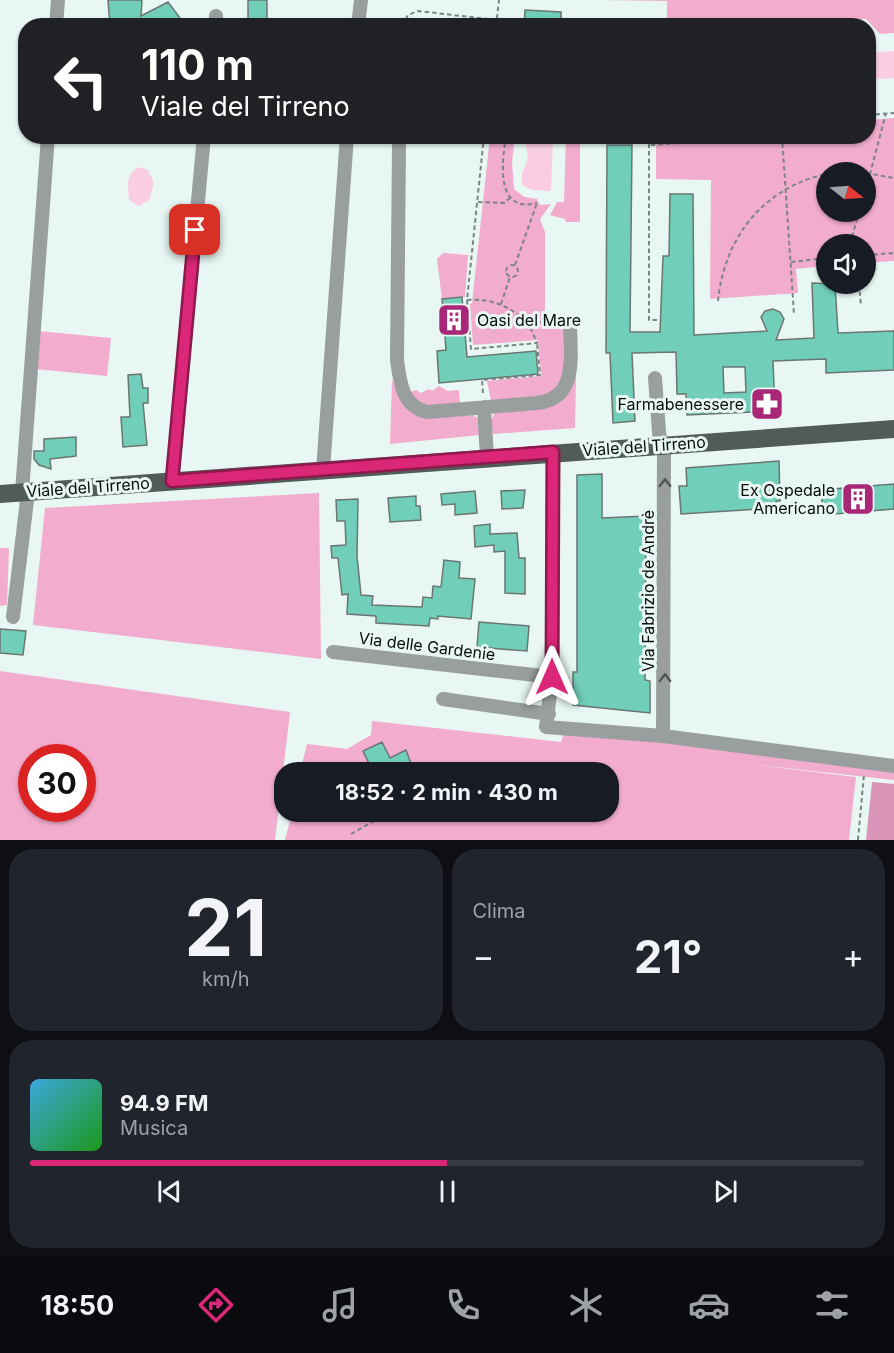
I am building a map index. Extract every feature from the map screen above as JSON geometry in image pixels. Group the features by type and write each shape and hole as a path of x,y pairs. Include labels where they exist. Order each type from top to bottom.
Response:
{"main road":[{"name":"Viale del Tirreno","path":"0,494 894,429"}],"street":[{"path":"57,18 58,0"},
{"path":"359,18 361,0"},
{"path":"13,616 25,492 47,144"},
{"path":"172,481 203,144"},
{"path":"323,470 346,144"},
{"path":"399,145 397,360 401,387 409,401 419,410 427,412 544,402 560,396 568,378 570,323"},
{"name":"Via Fabrizio de Andrè","path":"656,378 662,445 663,736"},
{"path":"484,407 487,457"},
{"path":"548,721 552,677 553,452"},
{"name":"Via delle Gardenie","path":"333,652 552,677"},
{"path":"443,699 548,721 894,766"}],"path":[{"path":"497,18 499,0"},
{"path":"406,18 418,11 479,18"},
{"path":"873,162 886,113"},
{"path":"876,114 894,113"},
{"path":"483,144 466,300 471,349 537,343"},
{"path":"501,304 510,277 518,273 515,265 537,203 522,205 511,197 502,182 505,144"},
{"path":"658,320 649,320 650,146 674,144"},
{"path":"783,144 794,314"},
{"path":"876,174 894,178"},
{"path":"718,301 722,268 746,223 764,205 786,190 816,177"},
{"path":"477,201 501,204 511,197"},
{"path":"876,254 894,253"},
{"path":"791,262 816,259"},
{"path":"510,277 506,270 510,265 515,265"},
{"path":"860,294 861,306"},
{"path":"466,300 482,299 512,309 531,327 537,343 540,375 483,380 484,407"},
{"path":"531,327 536,322 545,320 570,323"},
{"path":"858,840 865,762"},
{"path":"351,834 372,822"}],"shaded area":[{"path":"601,0 894,0 894,33 880,34 876,30 876,18 667,18 667,1"},
{"path":"894,51 894,78 876,79 876,52"},
{"path":"894,118 894,261 876,262 876,234 816,234 816,267 796,269 798,293 710,299 711,180 656,179 656,144 876,144 876,119"},
{"path":"489,144 514,144 512,162 514,189 524,197 537,199 540,205 551,204 540,219 545,232 545,320 559,323 564,328 563,378 548,396 491,401 487,381 541,376 538,340 473,345 470,304 472,303"},
{"path":"526,144 553,144 551,191 532,190 522,185 522,174 528,159"},
{"path":"566,144 580,144 580,222 566,222 565,219 550,215 557,202 564,202"},
{"path":"139,167 148,170 154,183 149,200 139,206 129,200 128,185 131,173"},
{"path":"443,253 468,255 465,297 442,299 437,259"},
{"path":"38,331 111,338 107,376 35,369"},
{"path":"573,377 576,377 575,428 493,434 491,421 495,412 546,407"},
{"path":"392,379 398,394 414,411 434,417 473,415 480,420 480,435 390,444"},
{"path":"439,386 448,391 459,390 460,404 432,407 421,403 410,392 417,390 420,393 430,389 432,391"},
{"path":"319,493 321,659 33,625 45,508"},
{"path":"0,548 9,548 7,605 0,606"},
{"path":"0,671 290,712 284,762 274,762 274,822 277,822 275,840 0,840"},
{"path":"372,721 561,742 563,735 568,732 894,769 894,780 748,764 856,777 849,840 285,840 290,822 619,822 619,762 302,762 307,744 347,749 371,735"},
{"path":"872,782 894,784 894,840 866,840"}],"building":[{"path":"108,0 142,0 141,16 168,2 180,18 109,18"},
{"path":"248,0 267,0 267,18 248,18"},
{"path":"525,10 561,12 561,18 524,18"},
{"path":"607,145 632,145 630,332 660,332 663,256 669,256 670,194 693,194 694,335 767,331 761,317 765,311 773,309 780,312 784,319 776,340 814,338 812,283 816,283 816,294 836,294 838,333 894,331 894,370 826,373 826,359 773,361 775,411 687,415 686,394 677,394 676,352 632,353 635,421 613,423 610,353 606,353","holes":["723,367 745,367 746,392 724,393"]},
{"name":"Oasi del Mare","path":"462,297 467,357 536,351 538,374 439,383 437,351 446,350 442,299"},
{"path":"141,374 143,388 148,388 148,403 143,403 147,445 123,447 121,417 130,417 128,375"},
{"path":"76,437 76,456 50,459 51,469 39,465 34,459 34,451 44,451 44,439"},
{"path":"779,461 780,501 776,501 776,508 681,514 679,486 687,486 686,468"},
{"path":"602,474 602,518 646,516 645,680 650,681 650,713 573,705 573,672 577,672 577,475"},
{"name":"Ex Ospedale Americano","path":"894,484 894,509 823,515 821,490"},
{"path":"525,490 523,508 502,509 501,491"},
{"path":"475,491 477,513 455,515 455,504 442,505 441,494"},
{"path":"416,496 416,506 420,506 421,520 390,522 388,498"},
{"path":"358,499 357,556 361,595 373,596 372,605 422,607 423,597 432,598 433,586 441,587 444,560 460,562 459,578 475,579 471,619 438,616 438,619 430,618 429,626 376,623 376,616 347,614 348,594 342,595 338,558 332,558 331,546 346,545 345,521 337,521 336,500"},
{"path":"490,524 490,534 517,533 519,558 525,558 525,594 505,593 505,551 494,552 494,545 475,547 474,526"},
{"path":"479,622 529,626 527,651 477,647"},
{"path":"0,629 26,631 23,655 0,653"},
{"path":"382,742 390,758 406,750 410,762 368,762 363,751"}],"place":[{"name":"Oasi del Mare","path":"454,320"},
{"name":"Farmabenessere","path":"767,404"},
{"name":"Ex Ospedale Americano","path":"858,499"}],"route":[{"path":"195,230 172,481 553,452 552,677"}]}
